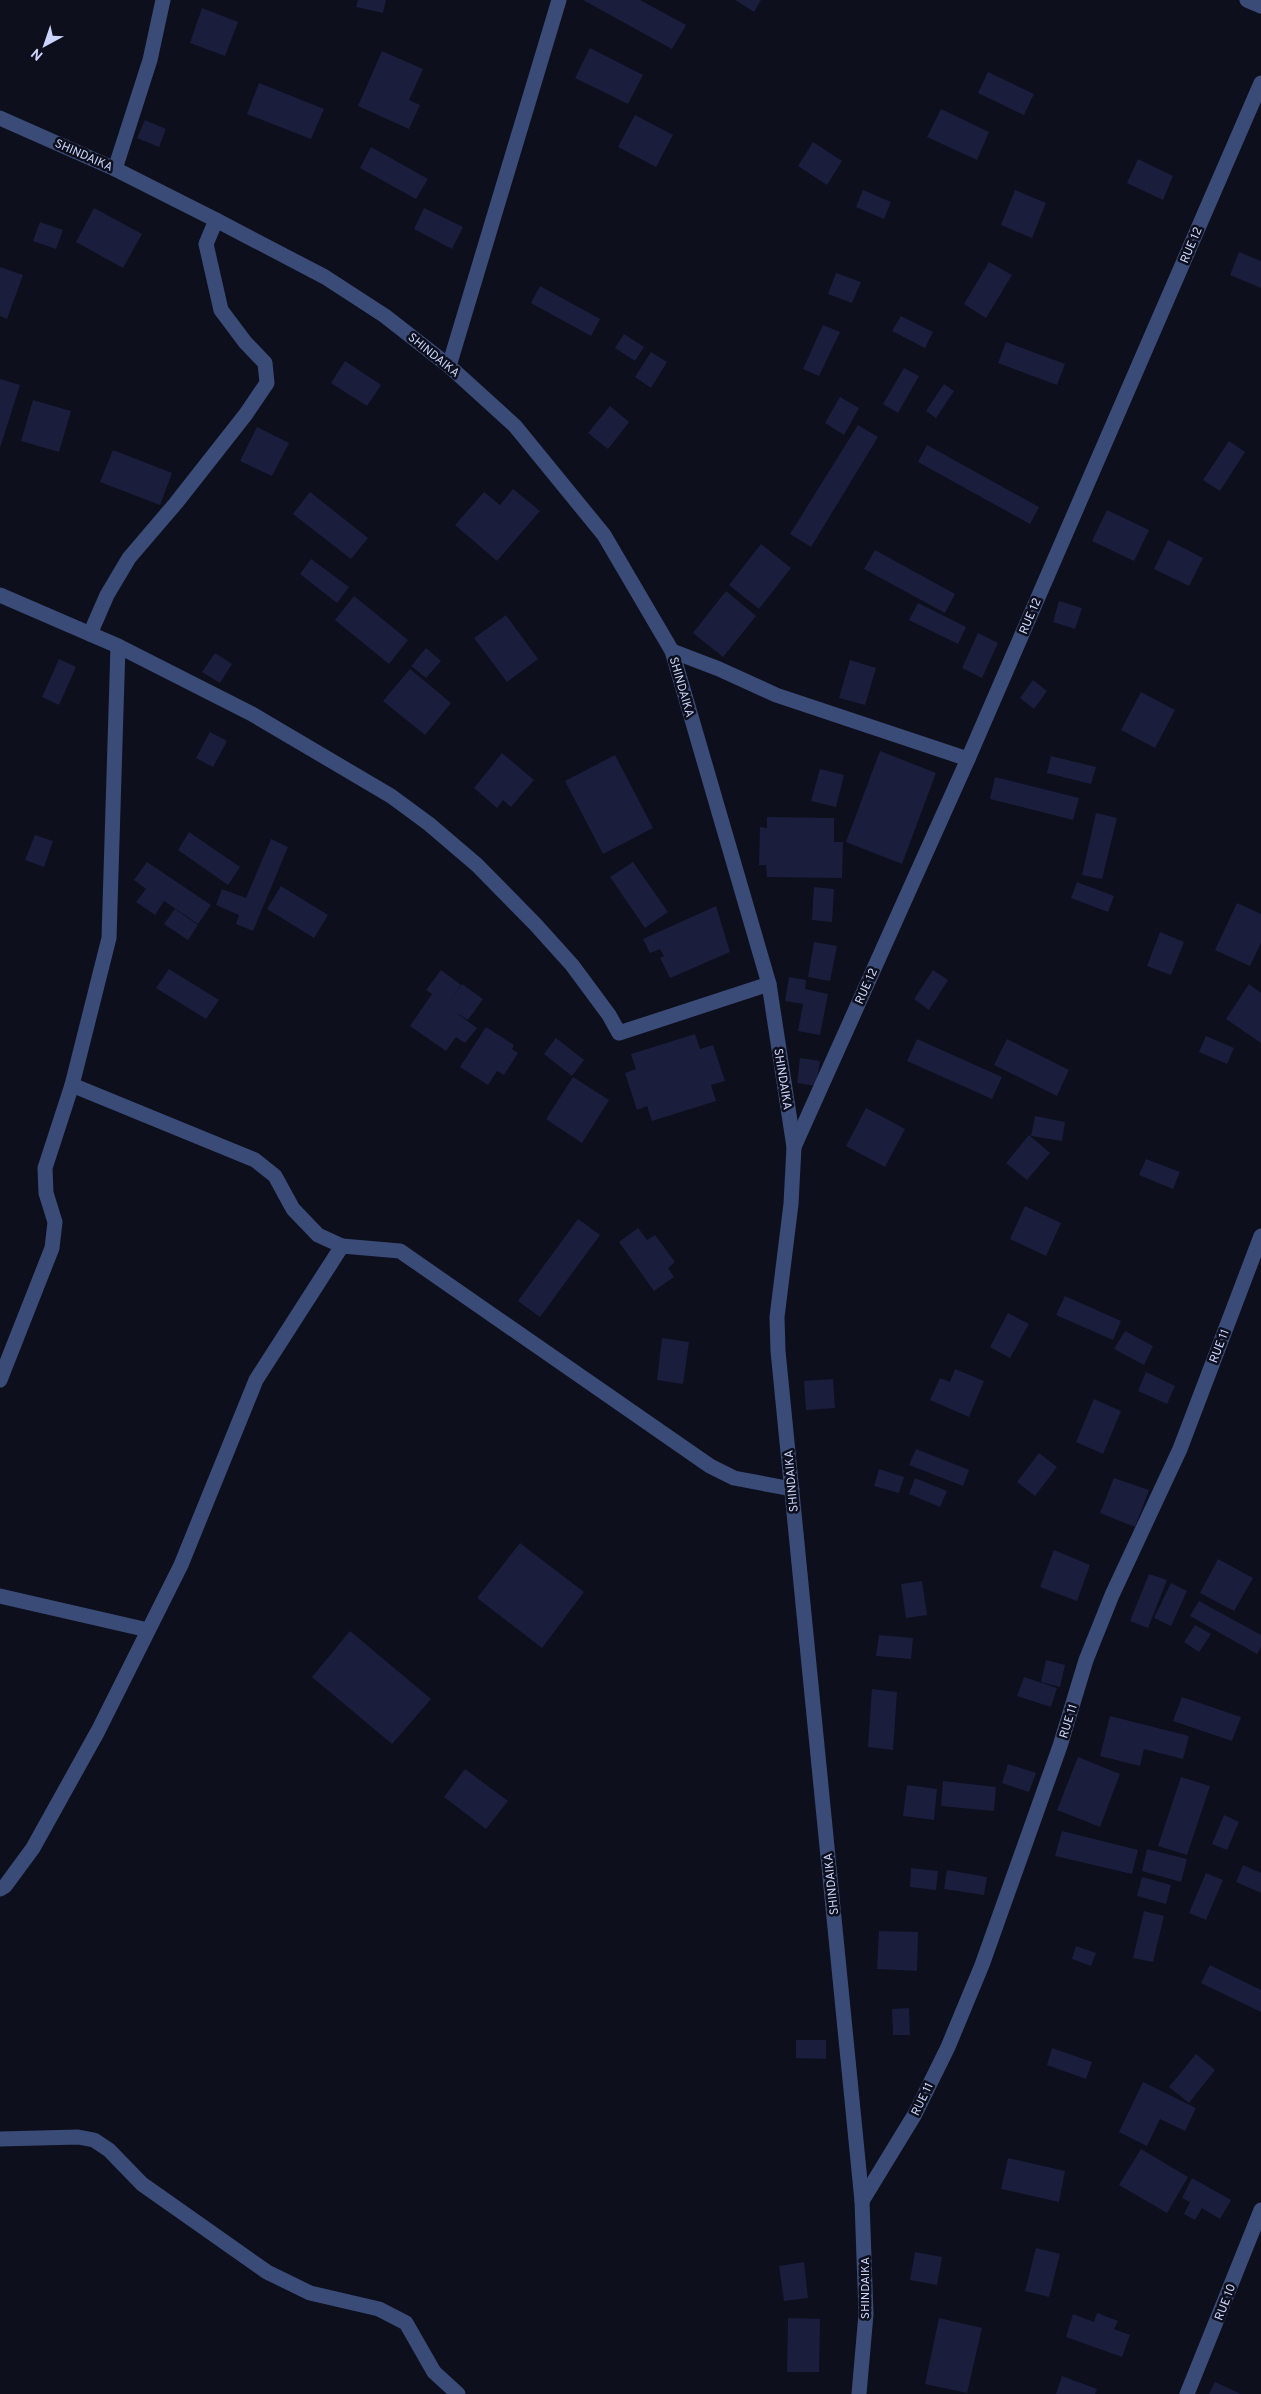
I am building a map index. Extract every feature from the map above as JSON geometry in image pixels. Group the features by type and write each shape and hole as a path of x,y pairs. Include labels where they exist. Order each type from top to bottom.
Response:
{"street":[{"path":"115,169 150,60 163,0"},
{"path":"449,366 559,0"},
{"path":"1247,0 1261,6"},
{"name":"RUE 12","path":"794,1147 968,759 1261,83"},
{"name":"SHINDAIKA","path":"0,118 115,169 325,277 385,316 449,366 515,426 604,535 672,651 769,984 794,1147 791,1204 777,1317 778,1351 862,2201 866,2314 859,2394"},
{"path":"90,634 107,595 128,558 176,503 246,414 267,383 265,362 245,342 221,310 206,244 216,220"},
{"path":"0,595 118,646 277,729 391,796 429,824 477,865 572,965 610,1015 619,1033 769,984"},
{"path":"0,1380 52,1248 55,1222 46,1193 45,1168 72,1085 109,938 118,646"},
{"path":"672,651 719,669 776,695 968,759"},
{"path":"72,1085 255,1160 275,1176 293,1209 318,1235 342,1246 400,1251 710,1466 734,1478 792,1488"},
{"name":"RUE 11","path":"862,2201 915,2114 948,2047 982,1965 1060,1746 1086,1660 1112,1595 1180,1449 1261,1236"},
{"path":"0,1889 5,1886 33,1848 98,1731 180,1565 256,1380 342,1246"},
{"path":"0,1596 148,1630"},
{"path":"0,2139 78,2137 94,2140 109,2150 142,2184 268,2272 310,2293 379,2309 406,2323 434,2372 458,2394"},
{"name":"RUE 10","path":"1187,2394 1261,2210"}],"building":[{"path":"358,0 386,0 383,13 356,7"},
{"path":"583,0 640,0 686,25 672,49"},
{"path":"735,0 761,0 754,12"},
{"path":"202,8 238,22 225,56 190,43"},
{"path":"590,48 643,75 628,104 575,78"},
{"path":"382,51 423,69 409,100 420,105 409,129 358,106"},
{"path":"988,72 1034,94 1024,115 978,93"},
{"path":"259,83 324,109 311,139 247,114"},
{"path":"941,109 989,132 977,160 927,137"},
{"path":"635,115 673,135 656,167 618,147"},
{"path":"145,120 166,129 159,147 137,138"},
{"path":"813,142 842,161 827,185 798,166"},
{"path":"371,147 428,179 416,199 360,168"},
{"path":"1138,159 1173,176 1163,200 1127,183"},
{"path":"863,190 891,202 884,219 856,207"},
{"path":"1015,190 1046,203 1032,238 1001,225"},
{"path":"94,208 142,234 123,268 76,242"},
{"path":"424,208 463,227 452,249 414,229"},
{"path":"40,222 63,230 56,249 33,241"},
{"path":"1239,252 1261,261 1261,288 1230,275"},
{"path":"989,262 1012,275 986,318 964,304"},
{"path":"0,267 23,275 7,319 0,316"},
{"path":"836,273 861,282 852,303 828,294"},
{"path":"540,286 600,319 591,336 531,303"},
{"path":"901,316 933,332 925,348 892,331"},
{"path":"823,325 840,332 819,376 803,369"},
{"path":"624,334 644,347 635,361 615,348"},
{"path":"1006,342 1065,364 1057,385 998,363"},
{"path":"651,352 667,362 651,388 635,377"},
{"path":"345,361 381,385 367,406 331,383"},
{"path":"904,368 919,376 898,413 883,404"},
{"path":"0,379 20,385 0,448"},
{"path":"944,384 954,391 936,418 926,411"},
{"path":"840,397 859,408 844,435 825,423"},
{"path":"33,400 71,411 59,452 21,441"},
{"path":"610,406 629,422 608,449 588,433"},
{"path":"858,425 878,437 811,547 790,534"},
{"path":"257,427 289,443 272,476 240,461"},
{"path":"1229,441 1245,452 1220,491 1203,480"},
{"path":"927,445 1039,507 1030,524 918,462"},
{"path":"113,450 172,473 160,505 100,482"},
{"path":"513,489 540,511 497,561 455,525 484,492 500,505"},
{"path":"310,492 368,538 351,559 293,514"},
{"path":"1107,510 1149,530 1134,561 1092,541"},
{"path":"1168,540 1203,558 1189,586 1154,569"},
{"path":"761,544 791,568 759,609 729,585"},
{"path":"875,550 955,594 945,613 864,569"},
{"path":"311,559 349,587 337,603 300,574"},
{"path":"726,591 756,616 723,657 693,633"},
{"path":"354,596 408,640 389,664 335,620"},
{"path":"1059,601 1082,608 1075,629 1053,622"},
{"path":"918,603 966,627 958,644 909,620"},
{"path":"506,615 538,659 507,682 474,638"},
{"path":"978,633 998,643 982,678 962,668"},
{"path":"426,648 441,661 426,678 411,666"},
{"path":"215,653 232,664 220,683 202,672"},
{"path":"59,659 76,667 59,705 42,697"},
{"path":"850,660 876,668 865,705 839,698"},
{"path":"410,669 451,703 425,735 383,701"},
{"path":"1033,680 1047,691 1034,709 1020,698"},
{"path":"1141,692 1175,710 1155,748 1121,730"},
{"path":"210,732 227,741 213,767 196,758"},
{"path":"880,751 936,773 902,864 846,842"},
{"path":"502,753 534,780 511,807 503,800 497,808 474,788"},
{"path":"615,755 653,828 603,854 565,781"},
{"path":"1051,756 1096,767 1091,784 1047,773"},
{"path":"820,769 844,775 836,807 811,801"},
{"path":"995,777 1079,798 1073,820 990,799"},
{"path":"1096,813 1117,818 1102,879 1082,875"},
{"path":"767,817 834,818 834,842 843,842 842,878 767,877 766,865 759,865 760,827 767,828"},
{"path":"189,832 240,867 228,885 178,850"},
{"path":"35,835 53,841 44,867 25,860"},
{"path":"271,839 288,847 253,931 236,924 239,915 216,905 222,889 246,898"},
{"path":"147,862 211,905 198,924 164,901 155,915 136,902 146,889 134,880"},
{"path":"633,862 668,912 645,928 610,877"},
{"path":"1077,882 1114,896 1108,912 1071,898"},
{"path":"281,886 328,915 314,938 267,909"},
{"path":"814,887 834,889 832,922 812,920"},
{"path":"1237,903 1261,914 1261,943 1250,966 1215,950"},
{"path":"716,906 730,952 670,978 660,958 664,956 660,949 650,953 643,939"},
{"path":"175,909 198,925 188,940 164,924"},
{"path":"1160,932 1184,942 1171,975 1147,966"},
{"path":"814,942 837,946 830,981 808,977"},
{"path":"169,969 219,1000 206,1019 156,988"},
{"path":"441,970 461,985 447,1006 462,984 483,999 468,1020 455,1012 477,1028 465,1043 456,1037 446,1051 410,1026 432,994 426,990"},
{"path":"933,970 948,980 929,1010 914,999"},
{"path":"789,977 806,980 805,989 828,994 820,1035 798,1031 803,1004 785,1001"},
{"path":"1249,984 1261,993 1261,1043 1226,1019"},
{"path":"486,1027 514,1045 512,1049 518,1053 504,1075 497,1071 488,1085 460,1067"},
{"path":"695,1034 700,1049 713,1045 725,1081 711,1085 716,1101 652,1121 647,1106 637,1110 625,1073 636,1069 631,1054"},
{"path":"1206,1036 1234,1048 1227,1064 1199,1052"},
{"path":"556,1038 584,1060 572,1076 544,1054"},
{"path":"917,1039 1002,1077 992,1099 907,1061"},
{"path":"1007,1039 1069,1070 1057,1096 994,1065"},
{"path":"800,1058 820,1061 816,1086 797,1083"},
{"path":"573,1077 609,1100 582,1143 546,1119"},
{"path":"866,1108 905,1129 885,1167 846,1146"},
{"path":"1035,1116 1065,1122 1062,1141 1031,1136"},
{"path":"1029,1135 1050,1153 1027,1180 1006,1163"},
{"path":"1146,1159 1180,1172 1173,1189 1139,1175"},
{"path":"1025,1206 1061,1223 1046,1256 1010,1239"},
{"path":"578,1219 600,1235 540,1317 518,1301"},
{"path":"638,1228 647,1240 655,1235 675,1262 668,1268 674,1277 654,1291 619,1242"},
{"path":"1065,1296 1121,1321 1113,1340 1056,1315"},
{"path":"1008,1313 1029,1324 1010,1358 990,1347"},
{"path":"1125,1331 1153,1346 1144,1365 1114,1349"},
{"path":"662,1338 689,1342 683,1384 657,1380"},
{"path":"955,1369 984,1381 969,1417 930,1400 940,1378 950,1382"},
{"path":"1146,1372 1175,1386 1167,1404 1138,1391"},
{"path":"833,1379 835,1408 806,1410 804,1381"},
{"path":"1094,1399 1121,1411 1103,1454 1076,1442"},
{"path":"916,1449 969,1470 963,1486 909,1465"},
{"path":"1039,1453 1057,1467 1035,1496 1017,1482"},
{"path":"879,1469 904,1477 899,1493 874,1486"},
{"path":"915,1478 947,1491 940,1507 909,1494"},
{"path":"1114,1478 1149,1490 1135,1527 1100,1513"},
{"path":"520,1543 584,1592 542,1648 477,1598"},
{"path":"1054,1550 1090,1565 1077,1601 1040,1587"},
{"path":"1218,1559 1253,1578 1234,1611 1200,1593"},
{"path":"1149,1574 1167,1580 1148,1628 1130,1621"},
{"path":"922,1581 927,1615 906,1618 901,1584"},
{"path":"1171,1583 1187,1591 1171,1626 1154,1618"},
{"path":"1199,1601 1261,1635 1261,1647 1257,1654 1190,1616"},
{"path":"1195,1625 1211,1634 1199,1652 1184,1642"},
{"path":"350,1631 431,1699 392,1744 312,1677"},
{"path":"879,1635 913,1638 911,1659 876,1656"},
{"path":"1046,1660 1065,1665 1060,1687 1041,1682"},
{"path":"1024,1677 1057,1688 1051,1707 1017,1696"},
{"path":"872,1689 897,1692 893,1750 868,1747"},
{"path":"1182,1697 1241,1717 1232,1741 1173,1721"},
{"path":"1110,1716 1189,1736 1183,1759 1144,1749 1140,1766 1100,1756"},
{"path":"1078,1757 1120,1774 1100,1827 1057,1810"},
{"path":"1008,1764 1036,1773 1029,1792 1002,1783"},
{"path":"465,1769 508,1801 486,1829 444,1797"},
{"path":"1181,1777 1210,1786 1187,1855 1158,1846"},
{"path":"943,1781 996,1787 994,1811 941,1806"},
{"path":"907,1785 937,1789 934,1820 903,1816"},
{"path":"1224,1815 1239,1822 1227,1850 1212,1844"},
{"path":"1062,1831 1138,1850 1132,1874 1055,1856"},
{"path":"1147,1849 1187,1859 1181,1882 1142,1871"},
{"path":"1243,1865 1261,1873 1261,1893 1236,1882"},
{"path":"911,1868 938,1871 936,1890 910,1887"},
{"path":"947,1870 987,1877 984,1895 944,1889"},
{"path":"1206,1873 1223,1880 1206,1920 1189,1913"},
{"path":"1142,1877 1171,1885 1166,1904 1137,1896"},
{"path":"1144,1911 1164,1916 1153,1962 1133,1958"},
{"path":"879,1931 918,1932 917,1971 877,1969"},
{"path":"1076,1946 1096,1953 1091,1966 1072,1959"},
{"path":"1210,1965 1261,1990 1261,2012 1201,1983"},
{"path":"909,2008 910,2035 893,2035 892,2009"},
{"path":"796,2040 826,2040 826,2059 796,2058"},
{"path":"1052,2048 1092,2062 1086,2079 1047,2065"},
{"path":"1196,2054 1215,2070 1189,2103 1169,2087"},
{"path":"1143,2082 1196,2108 1185,2131 1160,2119 1147,2146 1119,2132"},
{"path":"1141,2149 1188,2177 1167,2213 1119,2185"},
{"path":"1008,2158 1065,2171 1059,2202 1001,2189"},
{"path":"1192,2178 1231,2200 1220,2219 1202,2208 1195,2220 1184,2214 1190,2202 1182,2198"},
{"path":"1036,2248 1060,2254 1049,2297 1025,2291"},
{"path":"915,2252 942,2257 937,2285 910,2280"},
{"path":"804,2262 808,2298 784,2301 779,2266"},
{"path":"1097,2313 1118,2321 1114,2329 1130,2335 1122,2357 1066,2337 1073,2314 1094,2322"},
{"path":"788,2318 820,2319 819,2372 787,2372"},
{"path":"939,2318 982,2328 967,2393 925,2384"},
{"path":"1062,2376 1097,2389 1095,2394 1056,2394"},
{"path":"1215,2382 1241,2394 1209,2394"}]}
